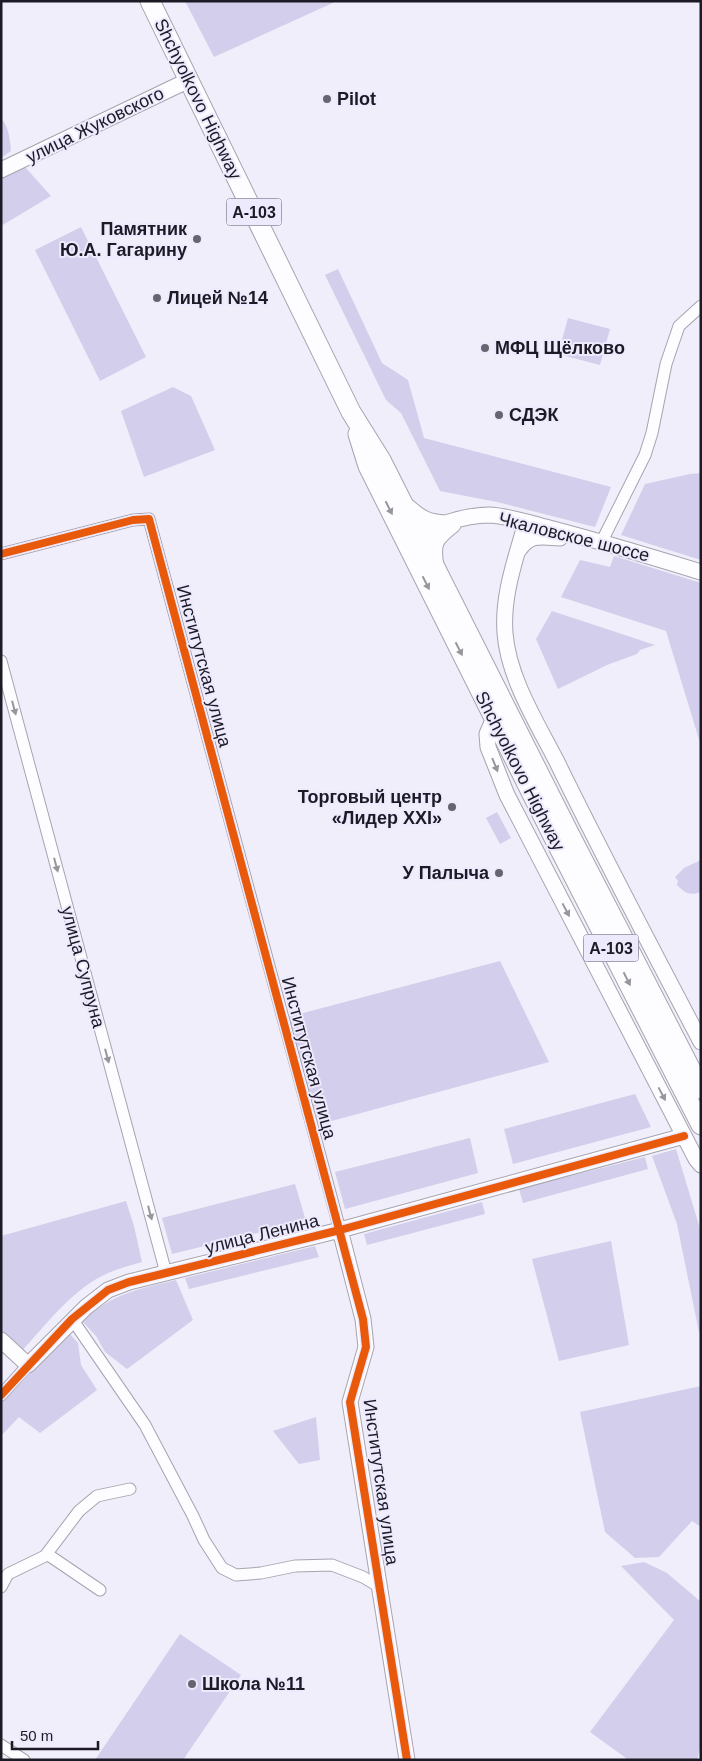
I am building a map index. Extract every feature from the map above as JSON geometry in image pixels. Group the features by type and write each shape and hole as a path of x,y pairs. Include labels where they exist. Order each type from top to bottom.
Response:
{"main road":[{"name":"Shchyolkovo Highway","path":"150,1 351,412 381,460 402,501 414,543 436,569 574,844 672,1050 701,1125"},
{"name":"Shchyolkovo Highway","path":"351,412 368,466 414,543 494,718 672,1050 701,1089"}],"street":[{"name":"улица Жуковского","path":"1,170 189,80"},
{"path":"497,516 508,522 519,547 532,538 541,537 602,541 644,455 652,432 666,364 679,326 701,306"},
{"path":"402,501 430,522 454,521"},
{"name":"Чкаловское шоссе","path":"414,543 454,521 477,516 497,516 602,541 701,572"},
{"name":"Институтская улица","path":"1,554 128,521 148,518 363,1318 366,1348 350,1402 407,1760"},
{"path":"436,569 433,550 436,542 454,521"},
{"name":"А-103","path":"526,522 508,588 504,616 507,648 516,679 591,832 701,1042"},
{"name":"улица Супруна","path":"1,661 166,1272"},
{"name":"А-103","path":"494,718 487,734 488,747 507,795 696,1159 701,1164"},
{"name":"улица Ленина","path":"1,1395 72,1319 108,1290 129,1282 340,1230 684,1136"},
{"path":"72,1319 145,1425 204,1540 222,1568 236,1575 261,1573 295,1566 332,1565 363,1577 380,1587"},
{"path":"1,1340 28,1365"},
{"path":"1,1587 8,1574 45,1556 79,1511 97,1496 130,1489"},
{"path":"47,1554 100,1590"},
{"path":"1,1745 24,1760"}],"shaded area":[{"path":"185,1 337,1 214,57"},
{"path":"1,118 10,138 11,151 1,158"},
{"path":"25,167 51,196 1,226 1,179"},
{"path":"81,227 146,357 100,381 35,250"},
{"path":"338,269 382,363 408,380 424,438 611,487 595,527 497,502 440,491 401,413 386,400 325,275"},
{"path":"568,318 610,329 600,365 558,354"},
{"path":"173,387 191,396 215,450 144,477 121,411"},
{"path":"701,473 701,560 621,535 645,484"},
{"path":"614,556 701,583 701,746 666,631 561,597 580,560 610,567"},
{"path":"552,611 655,645 640,650 637,654 607,665 558,689 536,639"},
{"path":"497,812 511,838 500,844 486,818"},
{"path":"701,860 701,892 688,893 677,885 678,881 675,877 684,868"},
{"path":"500,961 549,1062 317,1125 288,1017"},
{"path":"635,1094 651,1127 513,1164 504,1129"},
{"path":"470,1138 478,1173 345,1209 335,1172"},
{"path":"676,1149 701,1232 701,1332 699,1332 677,1224 652,1156"},
{"path":"645,1157 648,1169 523,1203 519,1189"},
{"path":"295,1184 306,1221 172,1254 162,1218"},
{"path":"126,1201 142,1262 107,1274 79,1291 20,1353 1,1335 1,1236"},
{"path":"482,1202 485,1214 367,1245 364,1234"},
{"path":"611,1241 629,1345 559,1361 532,1259"},
{"path":"315,1246 319,1257 189,1289 185,1278"},
{"path":"176,1280 193,1320 127,1369 105,1352 96,1336 82,1321 104,1304 126,1294"},
{"path":"69,1333 78,1343 81,1365 97,1390 40,1433 19,1417 1,1436 1,1402 31,1368"},
{"path":"701,1386 701,1527 692,1521 659,1557 635,1558 605,1532 580,1412"},
{"path":"316,1417 320,1460 299,1464 273,1431"},
{"path":"644,1562 667,1573 701,1602 701,1745 697,1760 625,1760 626,1758 590,1732 674,1620 621,1566"},
{"path":"180,1634 241,1675 183,1760 95,1760"}],"cycle path":[{"path":"1,554 133,520 149,519 363,1319 366,1347 350,1402 407,1760"},
{"path":"1,1395 72,1319 108,1290 129,1282 340,1230 684,1136"}],"place":[{"name":"Pilot","path":"327,99"},
{"name":"Памятник Ю.А. Гагарину","path":"197,239"},
{"name":"Лицей №14","path":"157,298"},
{"name":"МФЦ Щёлково","path":"485,348"},
{"name":"СДЭК","path":"499,415"},
{"name":"Торговый центр «Лидер XXI»","path":"452,807"},
{"name":"У Палыча","path":"499,873"},
{"name":"Школа №11","path":"192,1684"}]}
